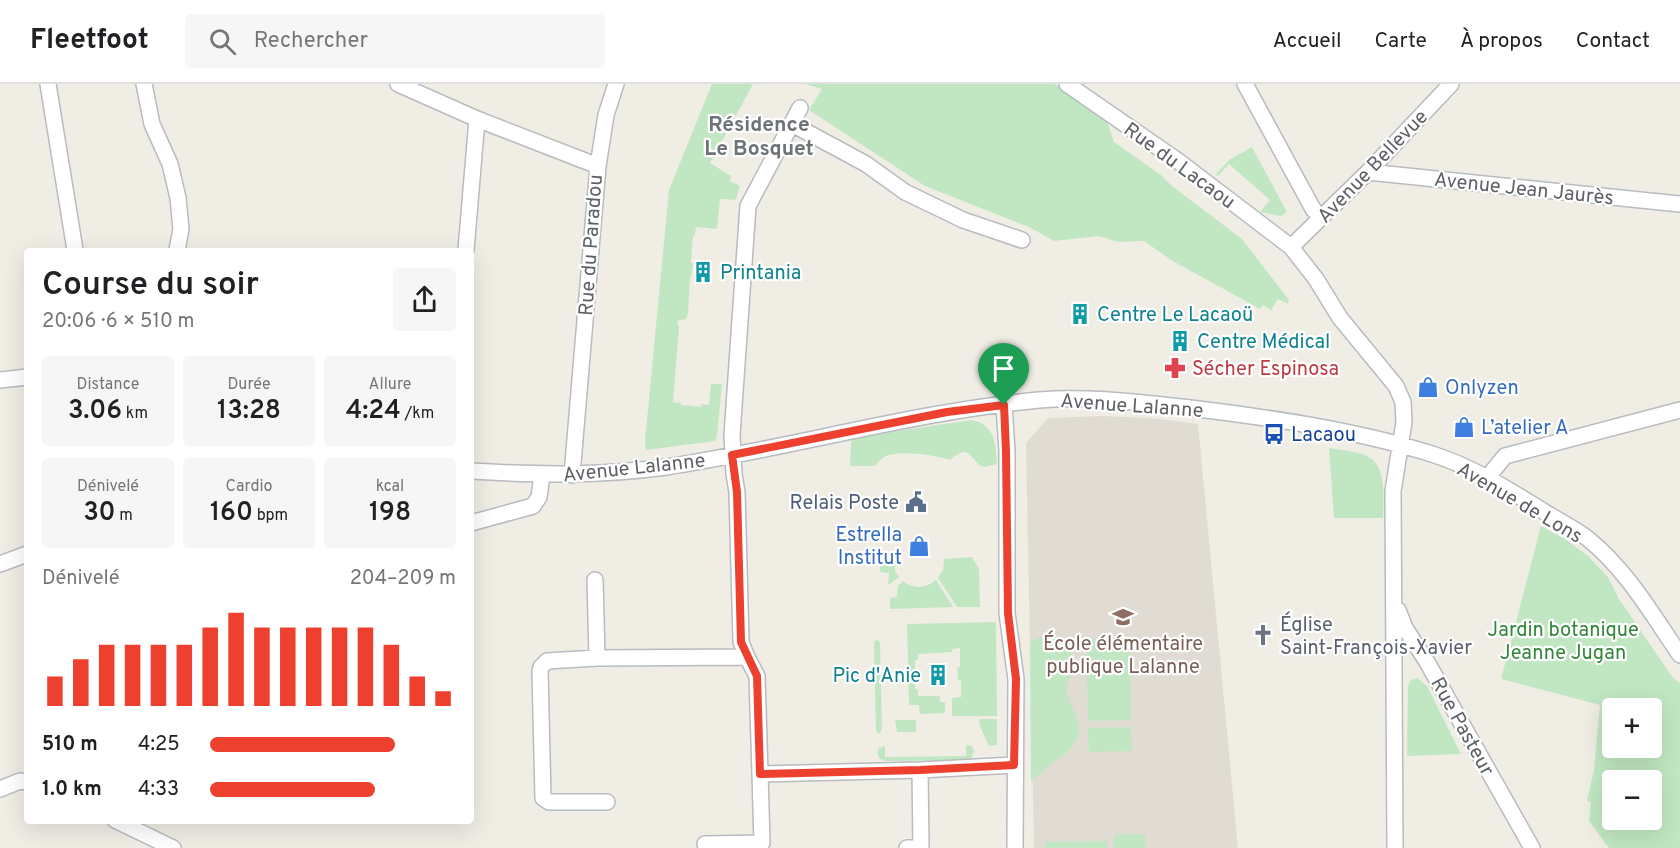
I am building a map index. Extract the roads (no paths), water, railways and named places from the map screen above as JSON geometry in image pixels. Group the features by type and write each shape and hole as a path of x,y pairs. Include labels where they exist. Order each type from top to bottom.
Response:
{"street":[{"path":"48,84 75,248"},
{"path":"144,84 152,124 170,164 178,198 181,230 177,248"},
{"name":"Rue du Paradou","path":"398,84 477,119 598,166 572,475"},
{"path":"598,166 606,116 616,84"},
{"name":"Rue du Lacaou","path":"1067,84 1178,161 1291,247"},
{"path":"1245,84 1313,209 1321,218"},
{"name":"Avenue Bellevue","path":"1291,247 1368,172 1451,84"},
{"path":"705,844 762,843 757,676 741,642 737,492 732,435 748,206 800,108"},
{"path":"466,248 477,119"},
{"path":"792,124 866,164 905,192 963,220 1022,240"},
{"name":"Avenue Jean Jaurès","path":"1368,172 1680,204"},
{"path":"1291,247 1316,279 1340,318 1396,386 1404,402 1404,422 1393,491 1395,848"},
{"path":"0,380 24,377"},
{"name":"Avenue Lalanne","path":"474,471 572,475 663,467 947,412 1042,400 1131,401 1225,412 1400,446"},
{"path":"1004,405 1008,613 1016,679 1015,848"},
{"path":"1487,478 1505,456 1680,410"},
{"name":"Avenue de Lons","path":"1400,446 1433,454 1487,478 1586,538 1623,572 1680,655"},
{"name":"Avenue Lalanne","path":"474,522 533,507 539,497 542,475"},
{"path":"0,564 24,555"},
{"path":"595,579 597,658"},
{"name":"Rue Pasteur","path":"1395,604 1405,628 1427,662 1532,848"},
{"path":"607,802 549,802 543,798 541,667 551,660 747,657"},
{"path":"760,774 1014,765"},
{"path":"907,848 921,847 920,770"},
{"path":"0,789 24,782"},
{"path":"123,824 173,848"}],"place":[{"name":"Printania","path":"703,272"},
{"name":"Centre Le Lacaoü","path":"1080,314"},
{"name":"Centre Médical","path":"1180,341"},
{"name":"Sécher Espinosa","path":"1175,368"},
{"name":"Onlyzen","path":"1428,387"},
{"name":"L’atelier A","path":"1464,427"},
{"name":"Lacaou","path":"1274,434"},
{"name":"Relais Poste","path":"916,502"},
{"name":"Estrella Institut","path":"919,546"},
{"name":"École élémentaire publique Lalanne","path":"1123,617"},
{"name":"Église Saint-François-Xavier","path":"1263,635"},
{"name":"Pic d'Anie","path":"938,675"}],"district":[{"name":"Résidence Le Bosquet","path":"759,136"}],"park label":[{"name":"Jardin botanique Jeanne Jugan","path":"1563,640"}]}
